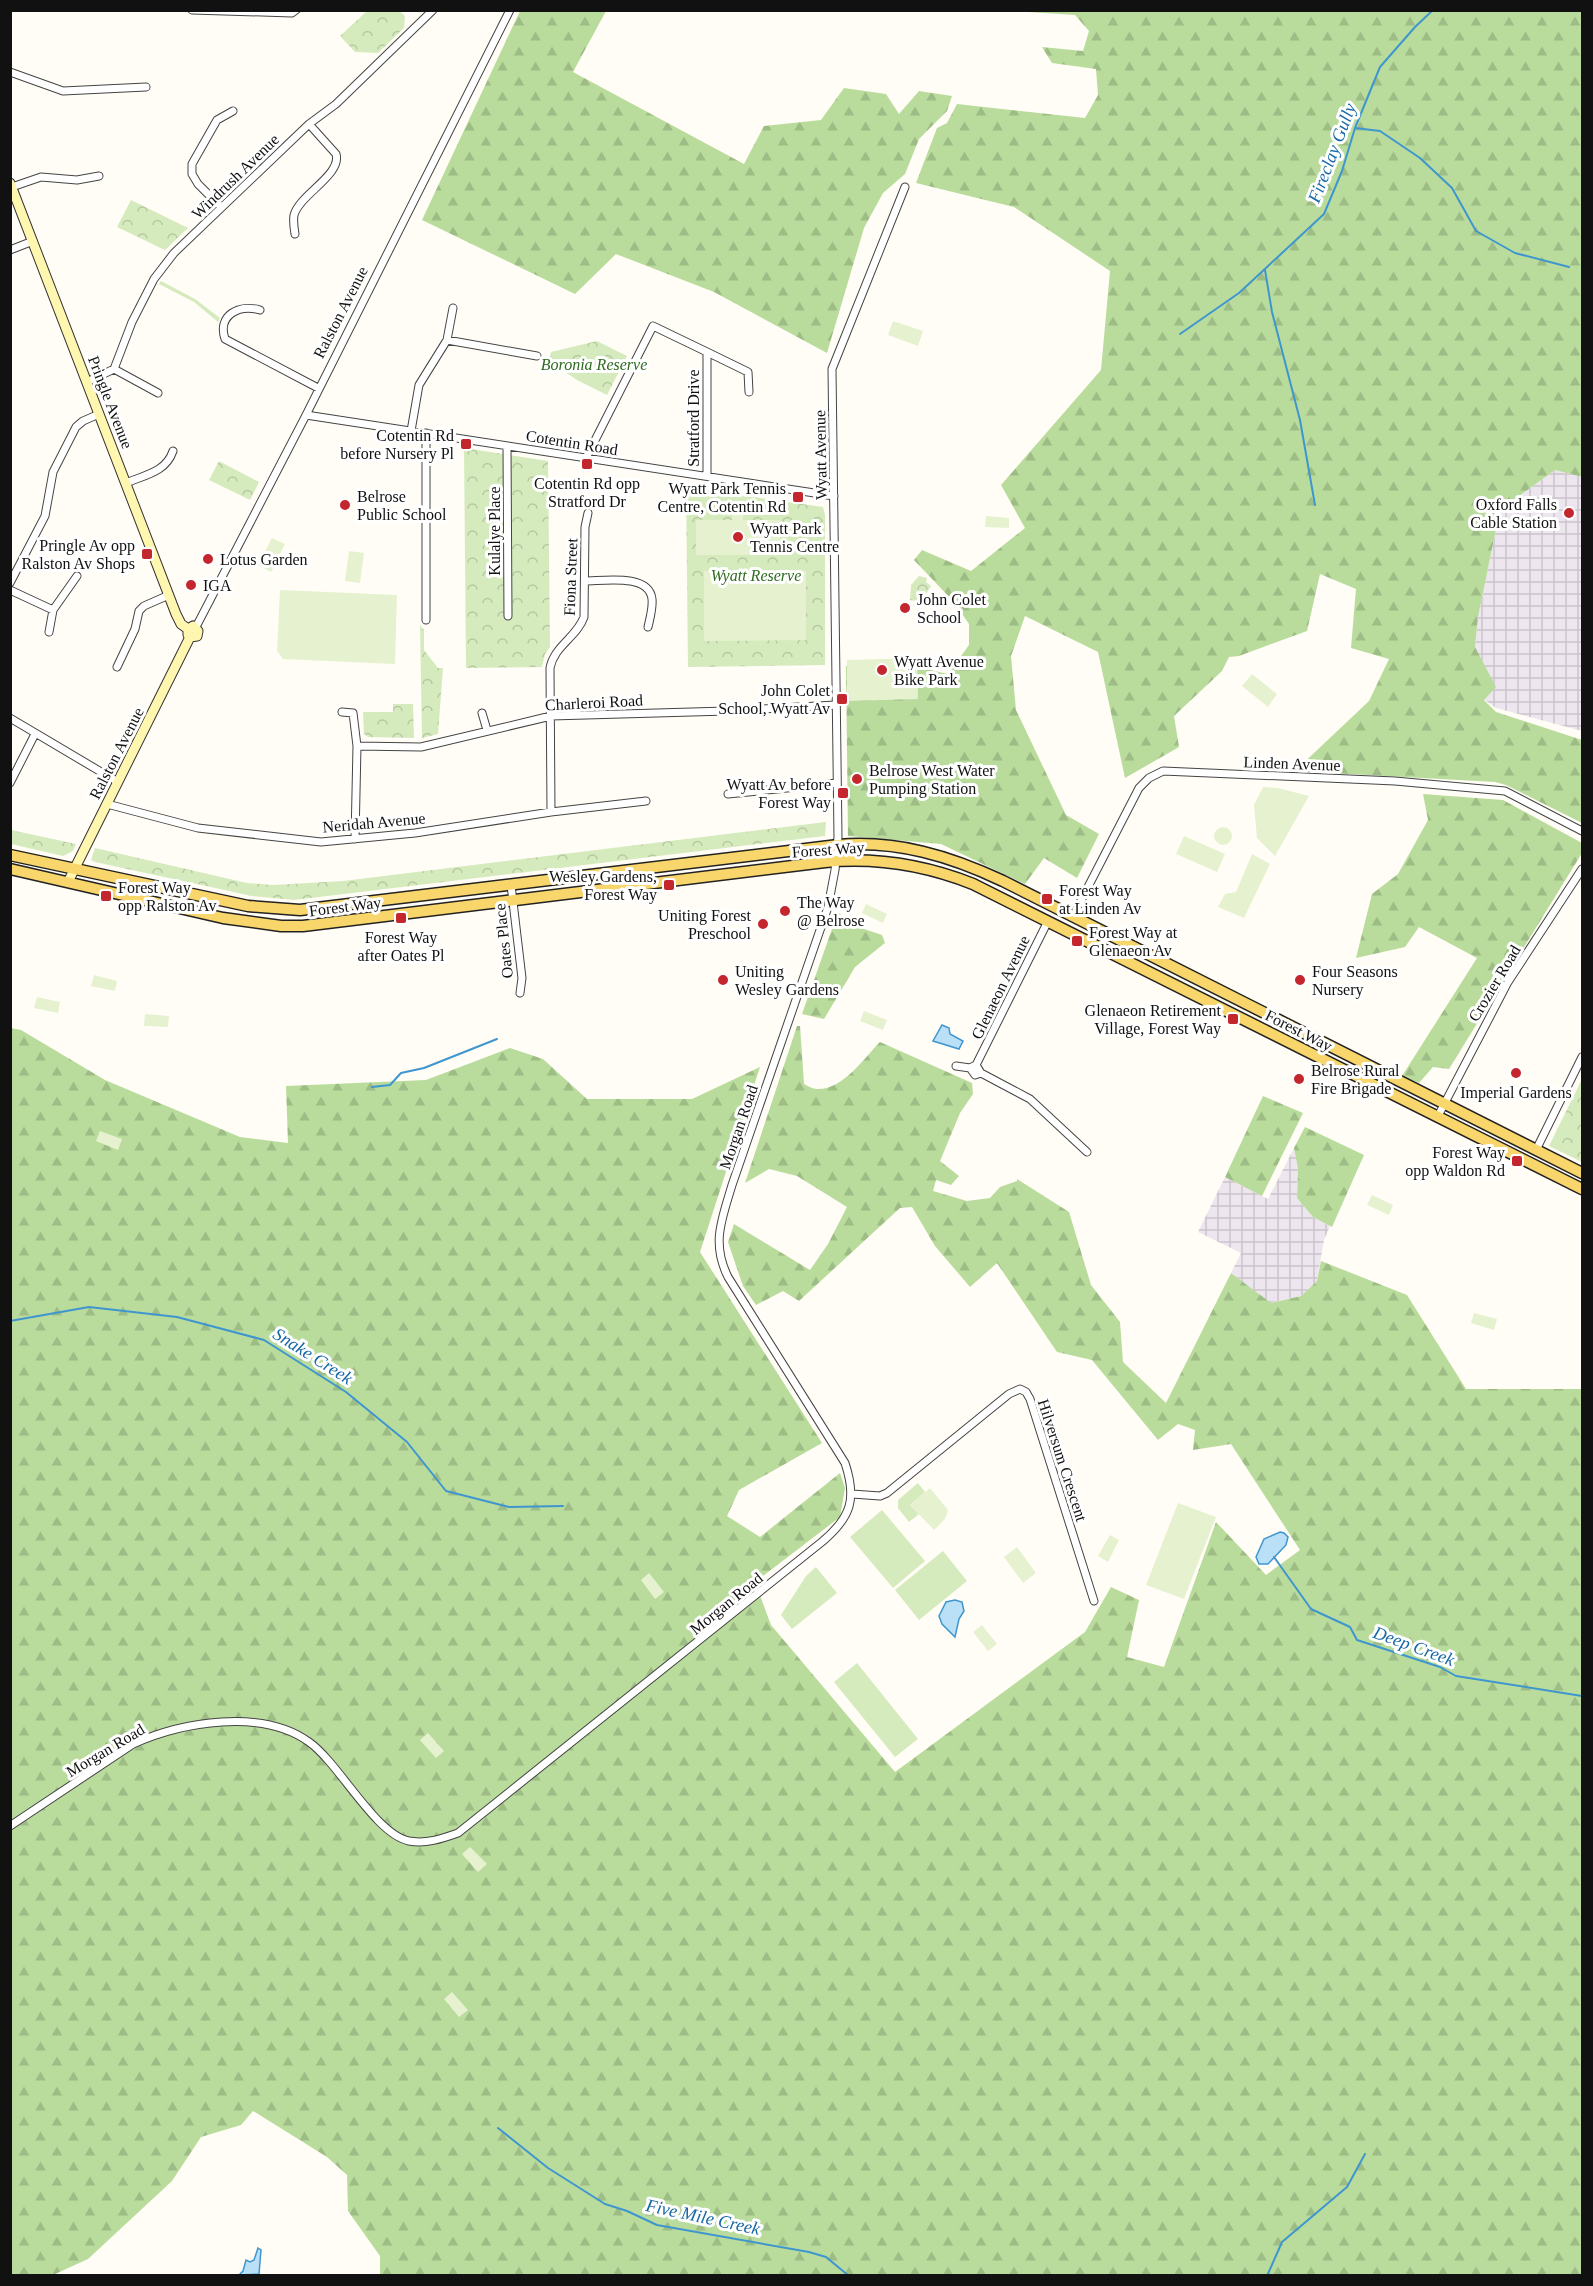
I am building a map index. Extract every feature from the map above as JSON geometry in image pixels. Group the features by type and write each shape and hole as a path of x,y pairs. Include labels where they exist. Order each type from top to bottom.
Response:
{"main road":[{"name":"Forest Way","path":"10,855 248,906 284,910 334,907 838,845 881,845 926,852 968,864 1002,880 1582,1173"},
{"name":"Forest Way","path":"10,869 223,918 281,926 333,924 836,860 900,863 935,871 973,884 1582,1189"},
{"path":"1002,880 1013,891 1042,907 1047,913 1048,921 1058,917 1102,936 1115,937"}],"street":[{"path":"192,10 292,13 296,10"},
{"name":"Windrush Avenue","path":"114,369 132,322 163,266 221,207 309,124 336,104 433,10"},
{"name":"Ralston Avenue","path":"68,882 191,631 306,415 510,10"},
{"path":"10,72 63,91 146,87"},
{"path":"221,207 198,184 192,174 192,165 217,120 234,111"},
{"path":"295,234 294,218 299,205 334,170 338,158 309,124"},
{"path":"11,185 41,177 77,180 99,177"},
{"name":"Pringle Avenue","path":"11,185 179,620 191,631"},
{"name":"Wyatt Avenue","path":"838,845 832,369 905,188"},
{"path":"10,250 33,241"},
{"path":"260,310 243,307 234,312 224,325 225,339 318,388"},
{"path":"411,431 418,385 447,340 453,308"},
{"name":"Stratford Drive","path":"586,458 653,326 707,352 707,476"},
{"path":"447,340 537,356"},
{"path":"707,352 748,372 749,392"},
{"path":"87,382 114,369 158,393"},
{"path":"10,584 45,516 52,472 76,427 99,414"},
{"name":"Cotentin Road","path":"306,415 834,496"},
{"path":"426,433 426,620"},
{"name":"Kulalye Place","path":"507,446 508,616"},
{"path":"126,483 158,471 169,463 173,451"},
{"name":"Fiona Street","path":"551,812 551,663 556,652 582,623 585,609 585,526 588,513"},
{"path":"49,632 53,610 77,576"},
{"path":"585,581 642,583 652,598 648,627"},
{"path":"10,590 53,610"},
{"path":"117,668 135,629 138,611 169,595"},
{"name":"Charleroi Road","path":"357,746 421,747 551,716 728,711 836,705"},
{"path":"342,712 353,713 357,746 355,839"},
{"path":"482,713 487,730"},
{"path":"10,718 118,782"},
{"path":"10,783 35,734"},
{"name":"Linden Avenue","path":"1073,916 1139,788 1149,778 1163,771 1395,781 1505,791 1582,831"},
{"path":"728,794 837,783"},
{"name":"Neridah Avenue","path":"107,804 198,828 321,842 415,833 551,812 646,801"},
{"name":"Morgan Road","path":"10,1826 133,1744 152,1736 186,1727 228,1722 251,1723 283,1729 309,1741 321,1752 381,1824 394,1835 407,1840 424,1842 458,1833 836,1530 846,1517 852,1494 846,1463 728,1277 721,1263 718,1247 720,1227 732,1185 828,907 838,845"},
{"name":"Crozier Road","path":"1438,1116 1508,982 1582,868"},
{"name":"Oates Place","path":"511,885 522,978 520,993"},
{"name":"Glenaeon Avenue","path":"973,1067 1048,921"},
{"path":"1536,1150 1582,1057"},
{"path":"956,1066 973,1067 1030,1099 1087,1152"},
{"name":"Hilversum Crescent","path":"852,1494 880,1496 887,1492 1009,1394 1020,1389 1026,1392 1030,1399 1095,1601"}],"shaded area":[{"path":"1555,470 1582,477 1582,731 1496,708 1479,696 1475,647 1478,617 1500,510"},
{"path":"1294,1148 1298,1169 1297,1198 1313,1217 1330,1226 1324,1240 1317,1281 1301,1296 1270,1303 1231,1273 1241,1253 1198,1232 1225,1177 1268,1199"}],"green space":[{"path":"367,11 399,11 405,16 404,28 378,53 355,52 340,36"},
{"path":"520,11 606,11 573,72 744,164 764,126 821,120 844,88 886,94 899,114 919,91 952,96 947,111 919,139 905,174 883,193 864,228 827,353 714,292 616,254 575,294 422,220"},
{"path":"1014,11 1582,11 1582,477 1555,470 1500,510 1478,617 1475,647 1496,687 1484,700 1496,712 1582,740 1582,823 1506,785 1495,782 1295,771 1369,701 1389,659 1351,648 1356,589 1320,574 1307,631 1239,656 1229,657 1222,671 1174,716 1179,747 1125,778 1098,652 1025,616 1011,656 1016,710 1066,815 1099,834 1077,878 1044,858 1025,884 941,844 848,836 846,666 912,666 948,674 969,645 969,624 953,601 914,560 922,550 971,571 1025,528 1001,485 1101,370 1110,271 1014,207 916,183 937,128 947,123 957,104 1085,118 1098,95 1096,69 1052,63 1042,47 1083,51 1089,31 1075,15"},
{"path":"131,200 188,228 165,250 117,227"},
{"path":"161,281 195,299 220,318 218,322 194,302 159,284"},
{"path":"893,321 923,331 918,346 888,335"},
{"name":"Boronia Reserve","path":"597,341 627,356 607,395 577,380 549,361 551,352"},
{"path":"464,448 548,461 550,647 545,654 542,667 466,668"},
{"path":"219,461 259,482 250,500 209,480"},
{"name":"Wyatt Reserve","path":"686,483 712,491 823,507 825,515 825,665 688,667"},
{"name":"Wyatt Park Tennis Centre","path":"732,506 743,506 743,520 780,520 780,555 696,555 696,520 732,520"},
{"path":"986,516 1009,518 1009,528 985,527"},
{"path":"272,538 285,544 271,572 258,565"},
{"path":"349,551 364,553 360,583 345,581"},
{"path":"704,571 806,571 806,640 704,641"},
{"path":"919,576 927,578 926,582 931,586 921,602 910,600 911,585"},
{"path":"280,590 397,595 395,664 283,659 277,651"},
{"path":"420,625 424,630 424,650 438,668 443,668 438,734 422,738"},
{"name":"Wyatt Avenue Bike Park","path":"917,658 918,699 847,701 847,660"},
{"path":"1252,674 1277,694 1268,707 1242,686"},
{"path":"393,704 413,704 414,738 368,737 364,734 363,712 393,712"},
{"path":"1263,787 1278,788 1309,796 1275,856 1257,838 1254,805"},
{"path":"1423,794 1503,800 1582,843 1582,853 1449,1069 1433,1067 1419,1083 1402,1076 1477,958 1419,927 1405,947 1356,958 1372,894 1398,874 1428,820"},
{"path":"826,822 825,836 294,900 252,896 91,860 95,848 247,883 273,885 343,881"},
{"path":"1219,827 1227,827 1232,832 1230,843 1219,845 1214,840 1214,832"},
{"path":"10,830 76,844 73,851 63,856 11,844"},
{"path":"1184,836 1225,854 1217,872 1176,854"},
{"path":"1252,854 1270,864 1244,918 1218,907 1225,894 1236,892"},
{"path":"866,904 887,914 883,923 862,913"},
{"path":"838,912 852,925 882,935 885,943 855,967 824,1019 802,1014"},
{"path":"94,975 117,981 115,991 91,986"},
{"path":"37,997 60,1002 58,1013 34,1008"},
{"path":"864,1011 887,1020 883,1030 860,1021"},
{"path":"145,1014 169,1016 168,1027 144,1026"},
{"path":"797,1026 800,1026 804,1084 817,1089 827,1088 844,1079 880,1042 972,1083 973,1094 960,1113 940,1161 959,1176 951,1185 936,1180 933,1191 967,1201 990,1198 1000,1187 1017,1181 1017,1179 1069,1212 1091,1285 1120,1322 1123,1362 1166,1403 1231,1273 1271,1303 1301,1296 1317,1281 1321,1261 1407,1295 1466,1389 1582,1389 1582,2275 380,2275 380,2256 348,2211 347,2175 327,2157 253,2111 241,2125 201,2137 172,2181 88,2259 53,2275 11,2276 11,1028 21,1030 105,1080 240,1137 288,1143 286,1086 426,1080 510,1048 543,1059 587,1099 692,1099 760,1067 700,1252 822,1443 739,1490 727,1516 760,1537 840,1473 845,1488 840,1517 755,1582 771,1625 895,1772 1085,1632 1111,1587 1139,1600 1127,1657 1164,1667 1216,1522 1266,1575 1300,1550 1231,1444 1193,1450 1195,1430 1178,1424 1158,1440 1092,1360 1057,1352 997,1263 970,1287 935,1246 912,1207 900,1208 799,1301 783,1291 756,1305 743,1286 728,1242 734,1224 810,1270 828,1244 847,1207 797,1176 769,1169 745,1183"},
{"path":"1582,1079 1582,1162 1549,1146"},
{"path":"1263,1096 1303,1113 1262,1196 1225,1177"},
{"path":"1305,1127 1364,1155 1332,1227 1313,1217 1297,1198 1298,1169 1294,1148"},
{"path":"100,1131 122,1139 118,1150 96,1141"},
{"path":"1372,1195 1393,1205 1389,1215 1367,1205"},
{"path":"1474,1313 1497,1319 1494,1330 1471,1323"},
{"path":"918,1483 925,1492 910,1505 919,1514 909,1522 898,1508 898,1500"},
{"path":"930,1488 948,1510 945,1519 934,1530 910,1505"},
{"path":"1178,1503 1216,1517 1184,1599 1146,1585"},
{"path":"882,1510 925,1561 893,1588 850,1537"},
{"path":"1110,1535 1119,1540 1108,1562 1098,1556"},
{"path":"1017,1547 1036,1573 1023,1583 1004,1557"},
{"path":"943,1551 967,1581 919,1620 895,1590"},
{"path":"816,1567 837,1593 792,1629 781,1615 806,1576"},
{"path":"649,1573 664,1592 655,1599 641,1580"},
{"path":"982,1625 997,1644 988,1651 973,1632"},
{"path":"857,1663 918,1739 895,1757 834,1682"},
{"path":"428,1733 444,1751 436,1758 420,1740"},
{"path":"470,1847 487,1864 478,1872 462,1854"},
{"path":"452,1992 468,2010 459,2017 444,1999"}],"water":[{"path":"942,1025 949,1028 950,1034 963,1041 959,1049 933,1041"},
{"path":"1280,1532 1288,1537 1286,1545 1268,1564 1259,1564 1256,1557 1264,1539"},
{"path":"955,1600 962,1602 964,1611 959,1619 955,1637 942,1624 939,1616 946,1602"},
{"path":"258,2248 261,2250 259,2274 239,2275 243,2271 246,2260 250,2262 254,2260"}],"waterway":[{"name":"Fireclay Gully","path":"1180,334 1239,293 1324,214 1380,67 1433,10"},
{"path":"1355,128 1380,131 1420,158 1452,188 1476,231 1515,253 1569,267"},
{"path":"1265,270 1272,312 1300,420 1315,505"},
{"path":"372,1087 390,1085 401,1073 424,1068 497,1039"},
{"name":"Snake Creek","path":"10,1321 89,1307 177,1317 264,1340 346,1392 407,1442 446,1491 509,1507 563,1506"},
{"name":"Deep Creek","path":"1274,1557 1311,1609 1350,1627 1357,1640 1440,1667 1456,1676 1582,1696"},
{"name":"Five Mile Creek","path":"498,2128 548,2168 605,2204 657,2225 826,2257 849,2276"},
{"path":"1267,2276 1282,2242 1347,2187 1365,2154"}],"place":[{"name":"Cotentin Rd before Nursery Pl","path":"466,444"},
{"name":"Cotentin Rd opp Stratford Dr","path":"587,464"},
{"name":"Wyatt Park Tennis Centre, Cotentin Rd","path":"798,497"},
{"name":"Belrose Public School","path":"345,505"},
{"name":"Oxford Falls Cable Station","path":"1569,513"},
{"name":"Wyatt Park Tennis Centre","path":"738,537"},
{"name":"Pringle Av opp Ralston Av Shops","path":"147,554"},
{"name":"Lotus Garden","path":"208,559"},
{"name":"IGA","path":"191,585"},
{"name":"John Colet School","path":"905,608"},
{"name":"Wyatt Avenue Bike Park","path":"882,670"},
{"name":"John Colet School, Wyatt Av","path":"842,699"},
{"name":"Belrose West Water Pumping Station","path":"857,779"},
{"name":"Wyatt Av before Forest Way","path":"843,793"},
{"name":"Wesley Gardens, Forest Way","path":"669,885"},
{"name":"Forest Way opp Ralston Av","path":"106,896"},
{"name":"Forest Way at Linden Av","path":"1047,899"},
{"name":"The Way @ Belrose","path":"785,911"},
{"name":"Forest Way after Oates Pl","path":"401,918"},
{"name":"Uniting Forest Preschool","path":"763,924"},
{"name":"Forest Way at Glenaeon Av","path":"1077,941"},
{"name":"Uniting Wesley Gardens","path":"723,980"},
{"name":"Four Seasons Nursery","path":"1300,980"},
{"name":"Glenaeon Retirement Village, Forest Way","path":"1233,1019"},
{"name":"Imperial Gardens","path":"1516,1073"},
{"name":"Belrose Rural Fire Brigade","path":"1299,1079"},
{"name":"Forest Way opp Waldon Rd","path":"1517,1161"}]}
